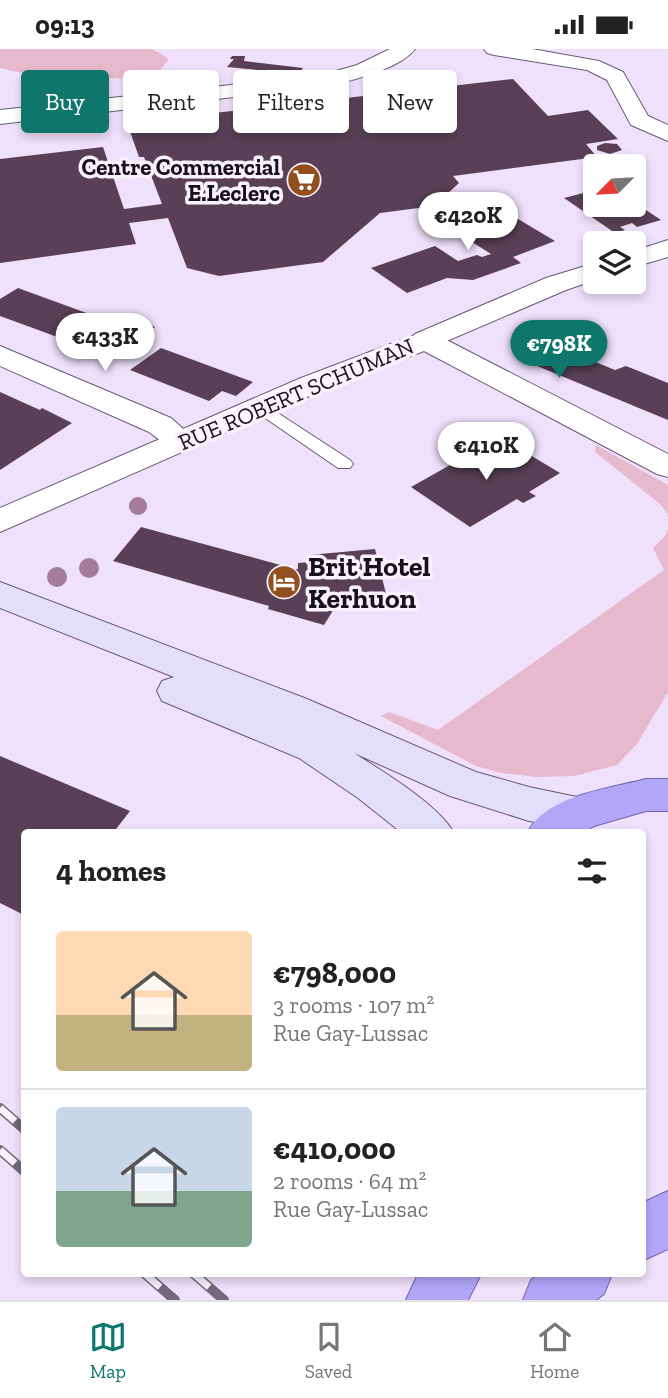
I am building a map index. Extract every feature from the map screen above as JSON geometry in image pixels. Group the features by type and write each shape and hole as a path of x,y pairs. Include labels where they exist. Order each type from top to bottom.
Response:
{"highway":[{"path":"566,823 661,786"},
{"path":"646,1199 668,1211"},
{"path":"646,1232 668,1218"},
{"path":"434,1300 451,1277"},
{"path":"551,1300 580,1277"}],"main road":[{"path":"0,594 304,713 465,785 529,804 566,823"},
{"path":"0,617 313,747 373,786 427,829"}],"street":[{"path":"0,117 322,81 354,75 405,49"},
{"path":"494,49 592,65 616,76 639,120 668,134"},
{"path":"646,255 668,248"},
{"name":"RUE ROBERT SCHUMAN","path":"0,521 261,407 583,275"},
{"path":"425,340 668,467"},
{"path":"0,355 160,425 181,441"}],"lane":[{"path":"261,407 344,464"}],"shaded area":[{"path":"0,49 152,49 169,59 160,70 123,70 123,78 109,78 109,70 21,70 21,73 0,68"},
{"path":"596,445 668,485 668,514 660,504 595,452"},
{"path":"668,527 668,692 637,744 617,765 574,776 538,777 501,773 476,766 381,716 389,712 438,730 664,570 653,548 666,535"}],"building":[{"path":"232,56 245,56 244,61 303,68 258,70 227,67 234,59 230,59"},
{"name":"Centre Commercial E.Leclerc","path":"513,79 548,116 588,110 618,139 586,144 594,154 583,154 583,159 453,176 459,183 434,206 380,213 323,262 219,276 187,268 168,218 129,223 136,244 0,263 0,159 103,147 124,209 162,204 144,157 139,157 131,133 219,133 219,113 233,111 233,133 349,133 349,98 363,96 363,133 457,133 457,85"},
{"path":"605,143 617,144 622,150 610,154 597,150 597,146"},
{"path":"583,193 583,211 564,198"},
{"path":"498,207 555,241 513,257 521,263 473,280 447,278 407,293 371,268 435,246 458,261 491,254 445,225"},
{"path":"646,210 661,220 637,227 632,223 620,227 625,230 612,231 592,217 646,217"},
{"path":"18,288 102,321 86,332 90,334 81,335 71,342 0,316 0,299"},
{"path":"145,323 155,327 140,337 130,334"},
{"path":"161,348 253,382 236,396 222,391 209,401 130,370"},
{"path":"564,349 615,370 626,366 668,383 668,420 525,361 532,355"},
{"path":"0,392 40,410 42,408 72,423 0,470"},
{"path":"500,437 560,473 529,492 536,496 523,503 517,499 470,527 411,487"},
{"name":"Brit Hotel Kerhuon","path":"141,527 295,569 298,569 298,563 310,562 309,555 375,549 386,594 347,598 348,603 337,604 324,625 268,609 269,606 113,561"},
{"path":"0,756 130,811 116,829 21,829 21,914 0,903"}],"railway":[{"path":"0,1108 21,1126"},
{"path":"0,1150 21,1168"},
{"path":"148,1277 175,1300"},
{"path":"197,1277 224,1300"}],"place":[{"name":"Centre Commercial E.Leclerc","path":"304,180"},
{"name":"Brit Hotel Kerhuon","path":"284,582"}]}
